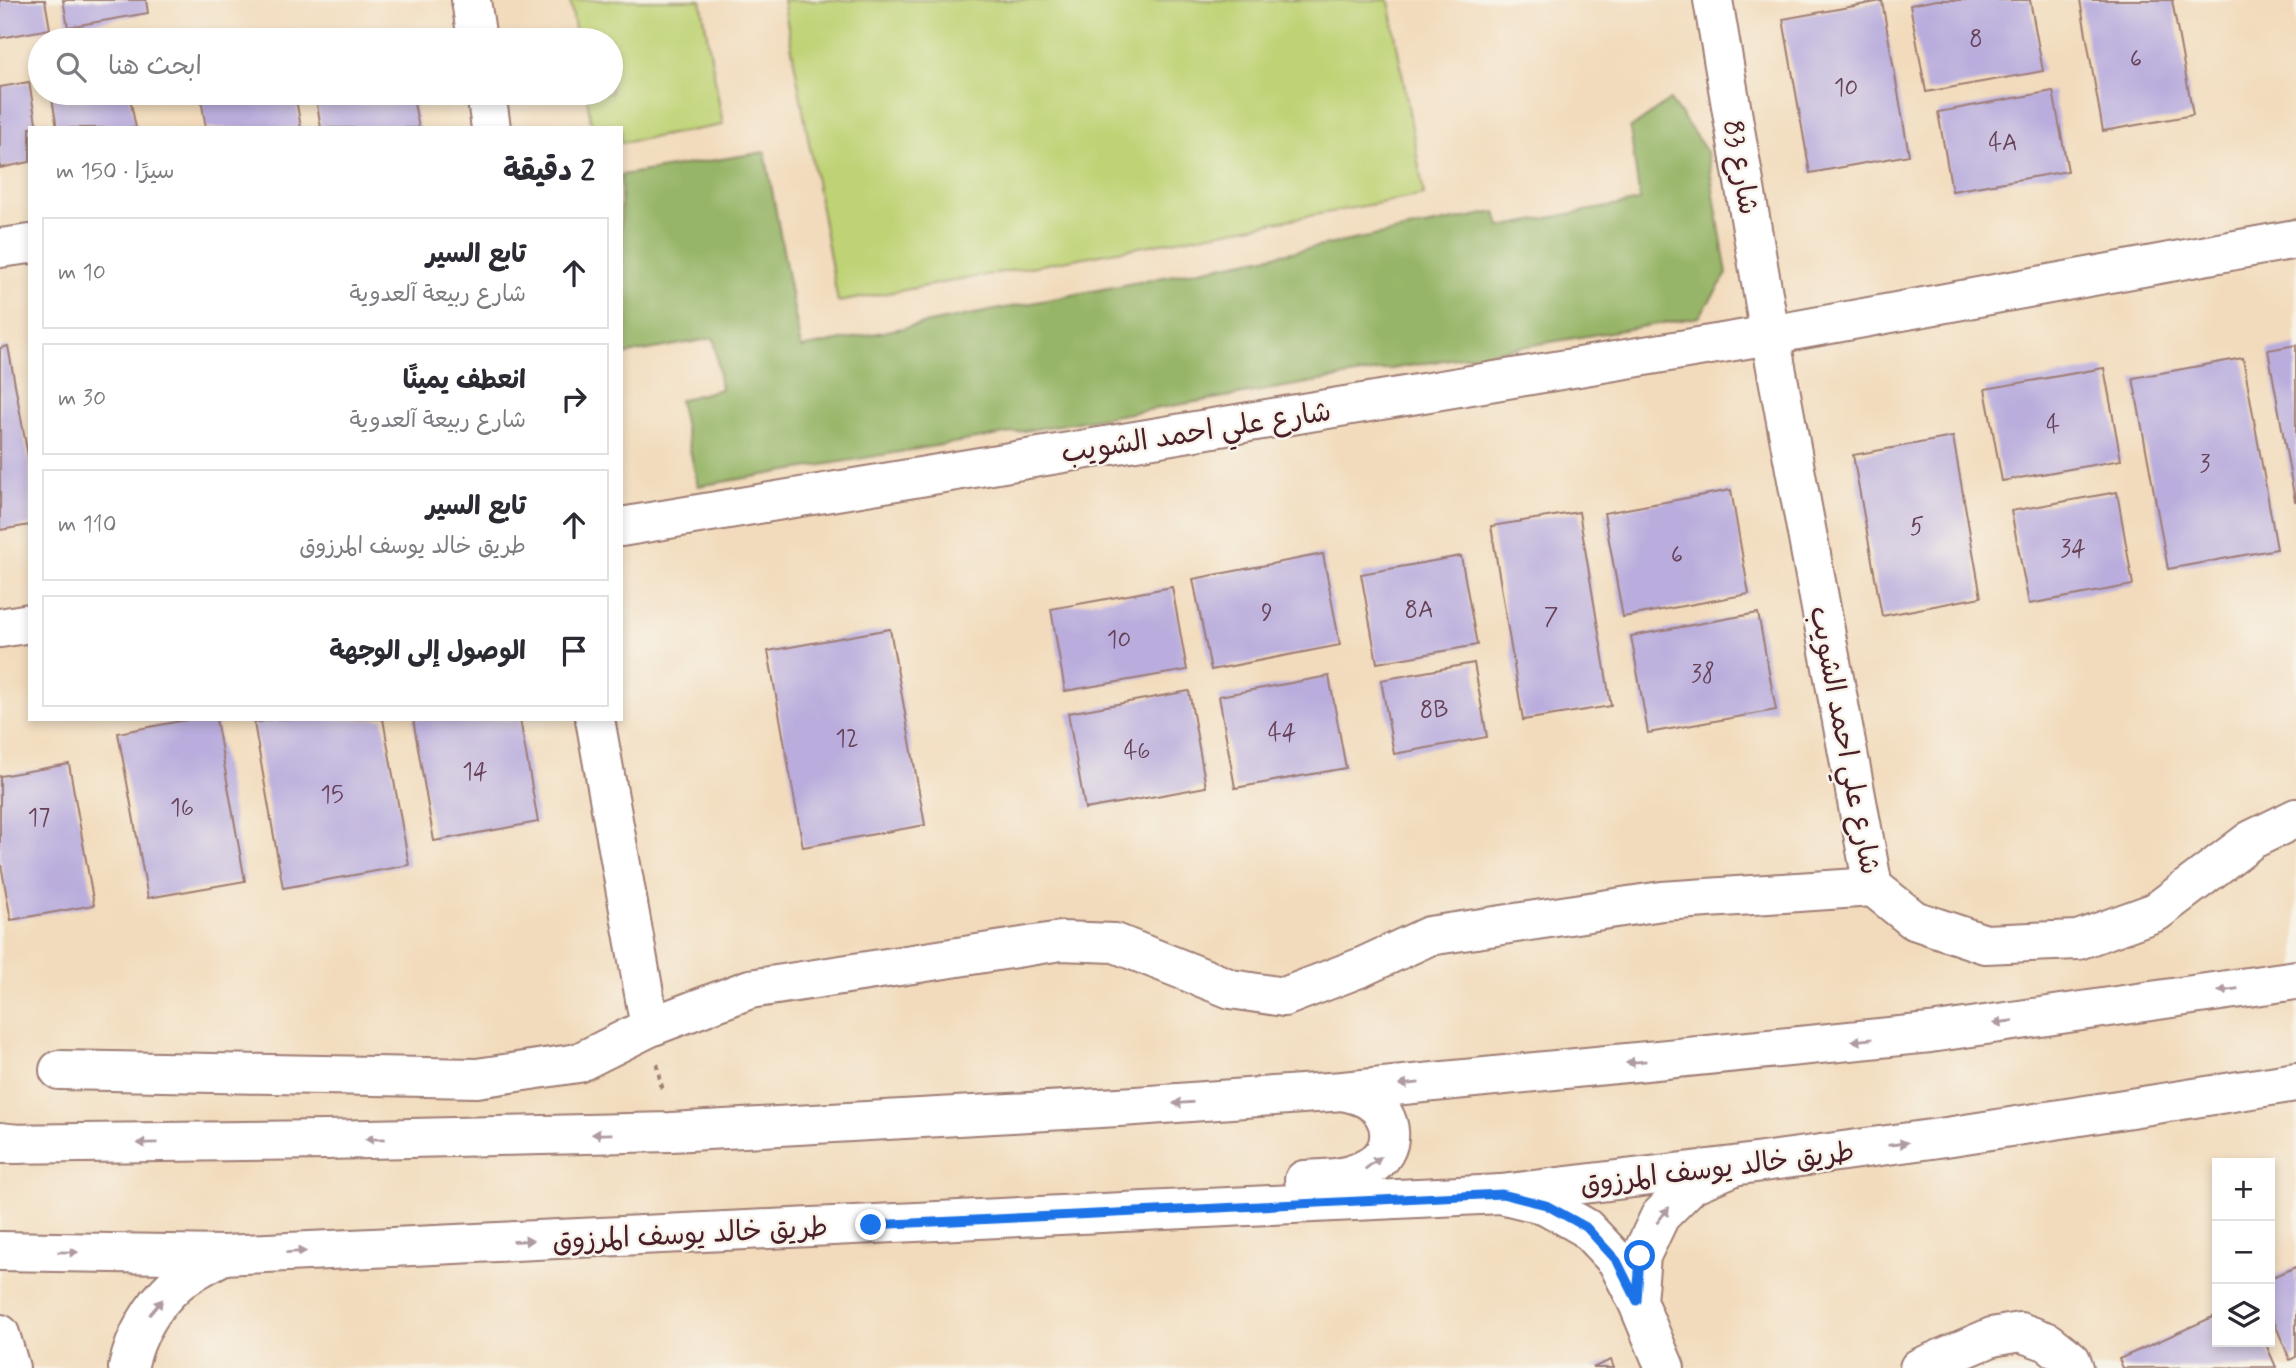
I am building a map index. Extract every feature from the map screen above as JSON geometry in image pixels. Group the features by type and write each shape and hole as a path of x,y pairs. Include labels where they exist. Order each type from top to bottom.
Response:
{"main road":[{"path":"471,0 475,28"},
{"name":"شارع 83","path":"1713,0 1770,335"},
{"path":"488,105 491,126"},
{"name":"شارع علي احمد الشويب","path":"623,527 1770,335 2296,239"},
{"path":"0,248 28,244"},
{"name":"شارع علي احمد الشويب","path":"1770,335 1873,887 1914,920 1985,944 2078,940 2156,912 2251,840 2296,818"},
{"path":"0,628 28,623"},
{"path":"595,721 650,1027"},
{"path":"59,1070 477,1078 578,1063 650,1027 750,989 1061,941 1115,943 1231,989 1284,997 1362,967 1429,936 1662,901 1873,887"},
{"path":"6,1143 326,1140 670,1132 942,1118 1343,1091 1930,1033 2296,980"},
{"name":"طريق خالد يوسف المرزوق","path":"0,1251 223,1255 1502,1194 1947,1137 2296,1082"},
{"path":"871,1225 1052,1194 1329,1179 1354,1174 1379,1161 1388,1145 1389,1127 1388,1120 1368,1099 1343,1091"},
{"path":"1637,1301 1640,1256 1660,1216 1692,1185 1734,1166"},
{"path":"1502,1194 1546,1205 1586,1227 1617,1261 1665,1368"},
{"path":"128,1368 131,1352 149,1314 177,1283 223,1255"},
{"path":"1920,1368 1992,1337 2020,1332 2048,1342 2071,1360 2074,1368"},
{"path":"0,1334 10,1368"}],"path":[{"path":"650,1027 670,1132"}],"green space":[{"path":"570,0 701,0 723,125 623,143 623,126 592,126 588,105 623,105 623,28 575,28"},
{"path":"783,0 1389,0 1424,195 838,302"},
{"path":"1670,100 1707,152 1727,274 1699,317 698,486 679,400 721,389 714,338 623,355 623,175 765,152 801,348 1496,212 1500,227 1640,201 1630,129"}],"building":[{"path":"0,0 45,0 50,28 28,28 28,33 0,38"},
{"path":"63,0 146,0 148,13 68,27"},
{"path":"1937,0 2030,0 2043,71 1926,92 1910,5"},
{"path":"2080,0 2172,0 2193,115 2103,131"},
{"path":"1882,1 1909,155 1810,173 1783,19"},
{"path":"28,82 28,105 33,105 37,126 28,126 28,162 0,168 0,87"},
{"path":"2053,91 2068,171 1952,191 1938,112"},
{"path":"53,105 131,105 136,126 57,126"},
{"path":"202,105 297,105 301,126 206,126"},
{"path":"317,105 414,105 419,126 321,126"},
{"path":"2296,345 2296,501 2295,501 2268,350"},
{"path":"8,346 28,456 28,525 0,530 0,348"},
{"path":"2243,358 2277,549 2168,569 2133,378"},
{"path":"2104,368 2121,460 2002,481 1985,389"},
{"path":"1953,437 1981,597 1882,616 1853,455"},
{"path":"1731,490 1749,594 1623,617 1604,513"},
{"path":"2117,492 2133,585 2029,604 2011,511"},
{"path":"1579,512 1611,706 1523,720 1491,526"},
{"path":"1323,554 1340,645 1211,670 1193,579"},
{"path":"1461,556 1477,645 1377,663 1361,574"},
{"path":"1172,587 1187,670 1065,691 1051,609"},
{"path":"1758,613 1776,710 1648,733 1631,636"},
{"path":"890,629 925,825 803,847 768,651"},
{"path":"1474,663 1487,737 1394,754 1381,680"},
{"path":"1329,676 1346,768 1235,788 1219,696"},
{"path":"1189,691 1206,787 1085,809 1068,713"},
{"path":"181,721 216,721 245,881 148,898 118,733"},
{"path":"383,721 409,865 283,888 254,723"},
{"path":"413,721 520,721 538,822 434,841"},
{"path":"69,764 94,905 11,920 0,859 0,776"},
{"path":"2296,1267 2296,1357 2290,1360 2275,1324 2275,1276"},
{"path":"2212,1317 2212,1347 2267,1347 2276,1367 2123,1368 2119,1359"},
{"path":"1611,1360 1614,1368 1592,1368"}],"route":[{"path":"871,1225 1502,1194 1546,1205 1586,1227 1617,1261 1637,1301 1640,1256"}]}
